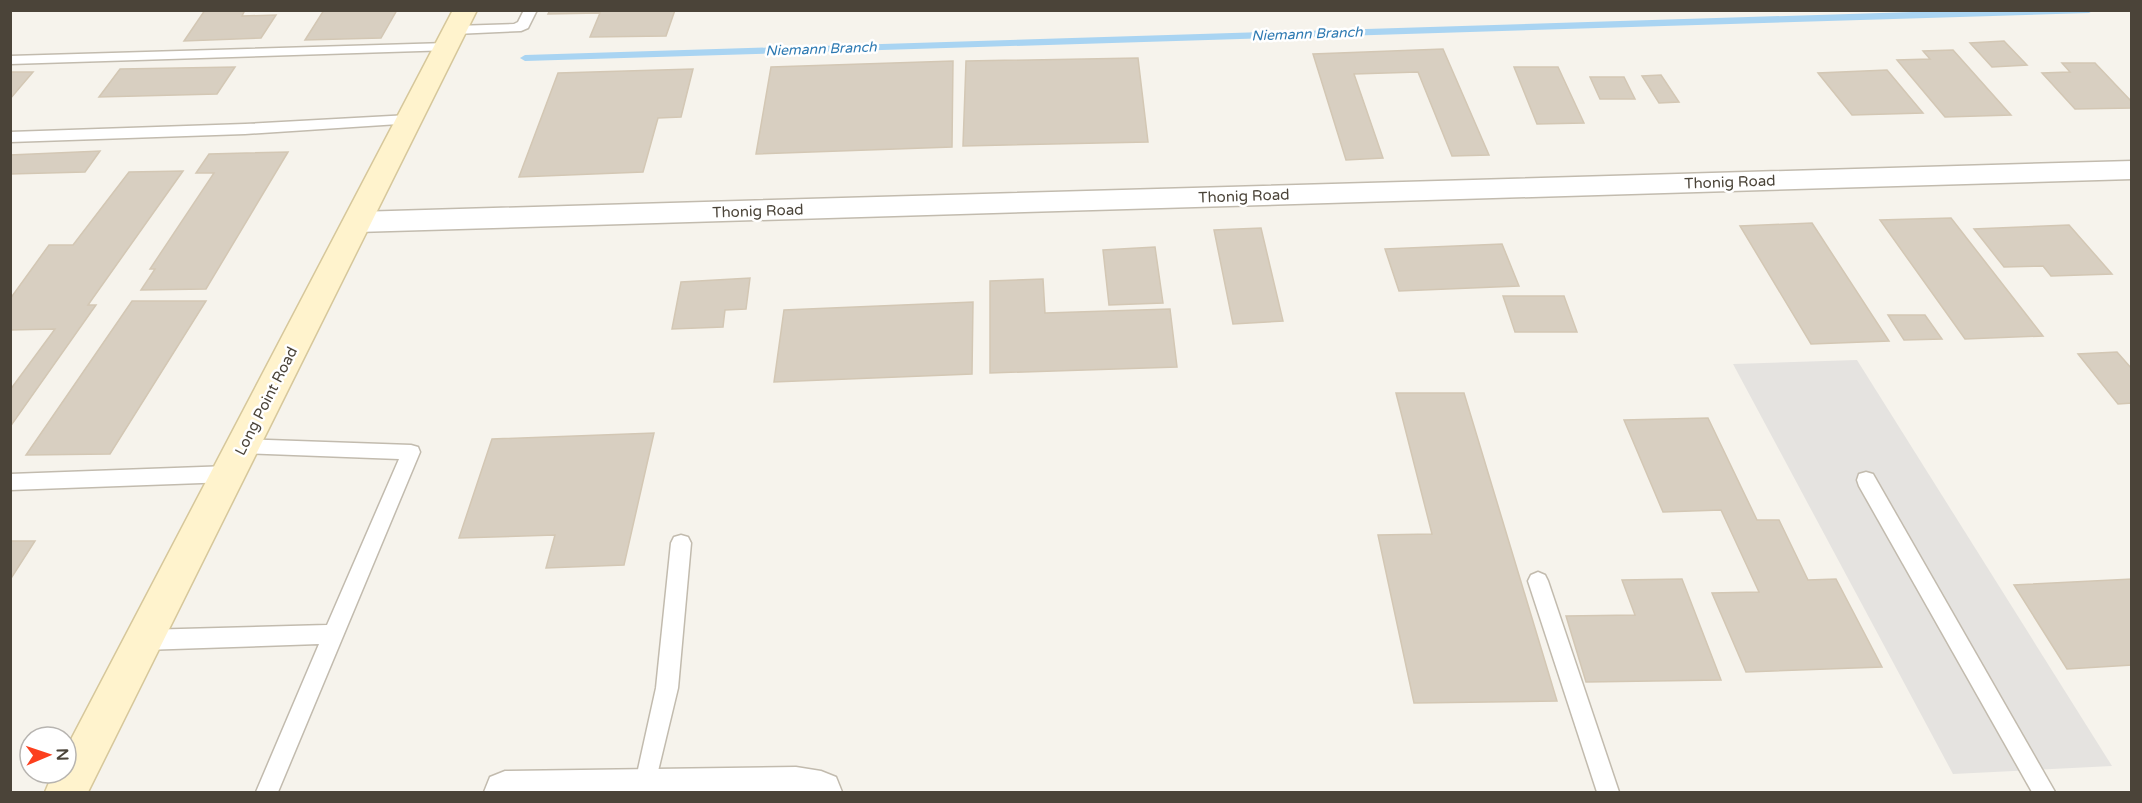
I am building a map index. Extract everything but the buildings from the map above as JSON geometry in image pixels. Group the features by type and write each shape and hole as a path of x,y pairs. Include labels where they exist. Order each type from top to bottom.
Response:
{"main road":[{"name":"Long Point Road","path":"66,792 456,29"}],"street":[{"name":"Thonig Road","path":"357,222 2132,171"},
{"path":"505,792 796,789 821,792"}],"lane":[{"path":"10,60 456,29 516,28 523,25 531,10"},
{"path":"10,137 245,129 409,120"},
{"path":"10,482 236,460 411,452 267,792"},
{"path":"1866,480 2044,792"},
{"path":"643,790 667,688 681,543"},
{"path":"1538,581 1608,792"},
{"path":"143,640 334,634"}],"shaded area":[{"path":"1857,360 2112,766 1953,774 1733,364"}],"waterway":[{"name":"Niemann Branch","path":"525,58 2089,10"}]}
